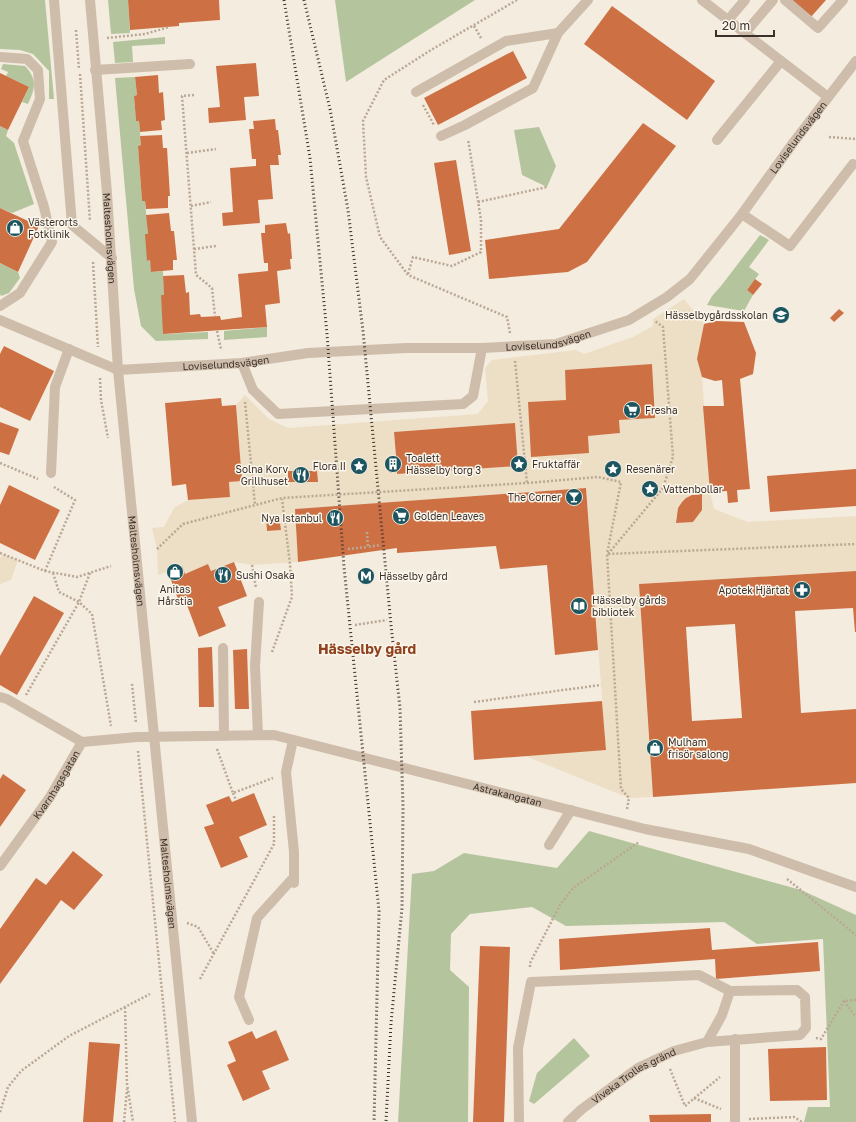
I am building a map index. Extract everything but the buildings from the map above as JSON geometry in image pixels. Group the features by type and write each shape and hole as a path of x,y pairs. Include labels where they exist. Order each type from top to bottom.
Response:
{"street":[{"path":"54,0 72,225 112,258"},
{"name":"Maltesholmsvägen","path":"90,0 112,258 118,370 192,1122"},
{"path":"441,136 465,125 533,88 558,33 588,0"},
{"path":"702,0 828,97"},
{"path":"728,20 745,0"},
{"path":"745,33 774,0"},
{"path":"784,0 818,28 843,0"},
{"path":"416,92 506,41 558,33"},
{"path":"0,57 27,59 38,70 40,100 23,142 44,207 52,242 20,293 0,306"},
{"path":"717,140 781,61"},
{"name":"Loviselundsvägen","path":"118,370 242,363 308,353 406,348 482,348 556,344 629,320 667,297 690,279 742,214 793,143 856,61"},
{"path":"96,70 190,64"},
{"path":"742,214 790,246 853,164"},
{"path":"0,320 118,370"},
{"path":"242,363 253,390 278,414 455,405 463,404 473,396 482,348"},
{"path":"51,473 55,387 69,349"},
{"path":"258,736 255,666 259,602"},
{"path":"223,648 224,736"},
{"path":"0,697 20,706 82,742"},
{"name":"Astrakangatan","path":"154,736 274,735 624,823 749,849 856,887"},
{"name":"Kvarnhagsgatan","path":"0,866 50,797 82,742 113,738 154,736"},
{"path":"249,1020 239,997 257,918 294,881 294,852 286,772 293,740"},
{"path":"549,845 571,810"},
{"path":"519,1122 518,1048 530,982 698,975 730,991 722,1015 707,1042"},
{"name":"Viveka Trolles gränd","path":"568,1122 582,1109 638,1068 674,1051 707,1042 800,1035 806,1028 805,997 797,990 730,991"},
{"path":"735,1118 736,1039"}],"path":[{"path":"507,317 408,275 380,237 366,177 363,121 384,80 431,50 517,0"},
{"path":"93,40 145,34 169,27"},
{"path":"416,92 441,136"},
{"path":"194,95 182,96 196,275 212,288 215,316"},
{"path":"408,275 413,257 452,266 481,252 482,220 465,125"},
{"path":"829,137 856,139"},
{"path":"187,153 216,149"},
{"path":"478,202 547,187"},
{"path":"191,206 211,202"},
{"path":"194,249 216,246"},
{"path":"607,554 663,488 673,458 663,327 646,311"},
{"path":"515,357 527,483"},
{"path":"245,396 255,505"},
{"path":"0,463 44,482"},
{"path":"157,549 183,524 282,498 527,483 598,477 621,482 607,554 621,789 629,798 624,823"},
{"path":"45,571 75,500 51,485"},
{"path":"269,658 292,597 290,564 282,498"},
{"path":"367,532 368,547"},
{"path":"607,554 856,544"},
{"path":"348,548 380,545"},
{"path":"0,553 45,571 77,577 111,566"},
{"path":"252,566 259,602"},
{"path":"53,573 59,592 79,602 92,614 113,738"},
{"path":"20,706 79,602 90,573"},
{"path":"355,625 387,620"},
{"path":"474,702 601,685"},
{"path":"212,736 236,800"},
{"path":"233,793 274,778"},
{"path":"530,982 530,963 560,905 573,888 643,839 645,828"},
{"path":"200,979 274,844"},
{"path":"784,878 856,935"},
{"path":"198,927 214,954"},
{"path":"0,1112 8,1087 21,1070 69,1036 150,994"},
{"path":"844,1001 856,1000"},
{"path":"844,1001 856,1018"},
{"path":"820,1038 844,1001"},
{"path":"124,1122 127,1084 125,1007"},
{"path":"675,1083 685,1106 736,1063"},
{"path":"127,1084 133,1122"},
{"path":"694,1098 735,1118 751,1120 794,1117 802,1122"}],"green space":[{"path":"0,0 45,0 54,99 49,99 49,71 33,54 20,50 0,49"},
{"path":"108,0 128,0 130,33 111,34"},
{"path":"335,0 475,0 346,82"},
{"path":"165,37 165,44 132,46 133,62 115,63 113,42"},
{"path":"3,64 25,66 29,71 34,80 34,89 28,104 22,102 29,87 6,76 8,72 1,69"},
{"path":"135,77 137,95 134,96 136,121 139,121 141,145 138,146 142,201 145,201 148,234 146,234 148,261 150,260 152,272 163,271 163,334 208,332 208,339 156,341 141,326 134,289 115,78"},
{"path":"0,126 8,130 6,136 14,143 34,204 12,213 0,208"},
{"path":"539,127 556,166 547,187 522,175 514,130"},
{"path":"760,235 769,240 749,267 759,274 747,290 753,295 744,311 707,305 712,296"},
{"path":"0,263 18,272 20,278 9,293 1,296 0,294"},
{"path":"267,327 267,337 224,340 224,331"},
{"path":"589,831 801,890 856,915 856,1122 804,1122 808,1107 830,1107 823,939 757,944 724,922 566,926 532,907 470,914 451,934 450,970 469,987 468,1122 398,1122 412,874 434,871 464,853 557,868"},
{"path":"574,1038 590,1056 534,1104 529,1101 537,1073"}],"shaded area":[{"path":"684,299 704,324 697,359 702,377 710,492 714,509 748,522 856,516 856,571 639,584 653,797 629,798 525,756 606,749 586,488 295,509 298,562 252,565 234,562 211,571 208,564 185,574 182,567 158,575 157,549 152,528 164,527 174,508 188,500 230,497 229,482 242,481 236,405 245,395 269,419 288,428 478,414 488,401 485,368 492,360 576,350 584,354 633,337 653,326 653,319","holes":["652,364 655,418 619,420 620,433 588,436 532,457 528,402 566,400 565,370","515,423 518,466 397,474 394,432","288,471 317,471 317,482 288,482","702,494 702,510 693,522 676,523 678,508 686,498 692,495","279,515 281,530 267,531 266,517"]},
{"path":"3,554 18,560 11,580 0,584 0,558"}],"railway":[{"path":"284,0 310,158 327,334 344,567 379,911 374,1122"},
{"path":"304,0 330,109 348,210 363,331 400,708 403,807 402,908 391,1023 386,1122"}],"place":[{"name":"Västerorts Fotklinik","path":"15,228"},
{"name":"Hässelbygårdsskolan","path":"781,315"},
{"name":"Fresha","path":"632,410"},
{"name":"Toalett Hässelby torg 3","path":"393,464"},
{"name":"Fruktaffär","path":"519,464"},
{"name":"Flora II","path":"359,466"},
{"name":"Resenärer","path":"613,469"},
{"name":"Solna Korv Grillhuset","path":"301,475"},
{"name":"Vattenbollar","path":"650,489"},
{"name":"The Corner","path":"574,497"},
{"name":"Golden Leaves","path":"401,516"},
{"name":"Nya Istanbul","path":"335,518"},
{"name":"Anitas Hårstia","path":"175,572"},
{"name":"Sushi Osaka","path":"223,575"},
{"name":"Hässelby gård","path":"366,576"},
{"name":"Apotek Hjärtat","path":"802,590"},
{"name":"Hässelby gårds bibliotek","path":"579,606"},
{"name":"Mulham frisör salong","path":"655,748"}],"district":[{"name":"Hässelby gård","path":"367,649"}]}
